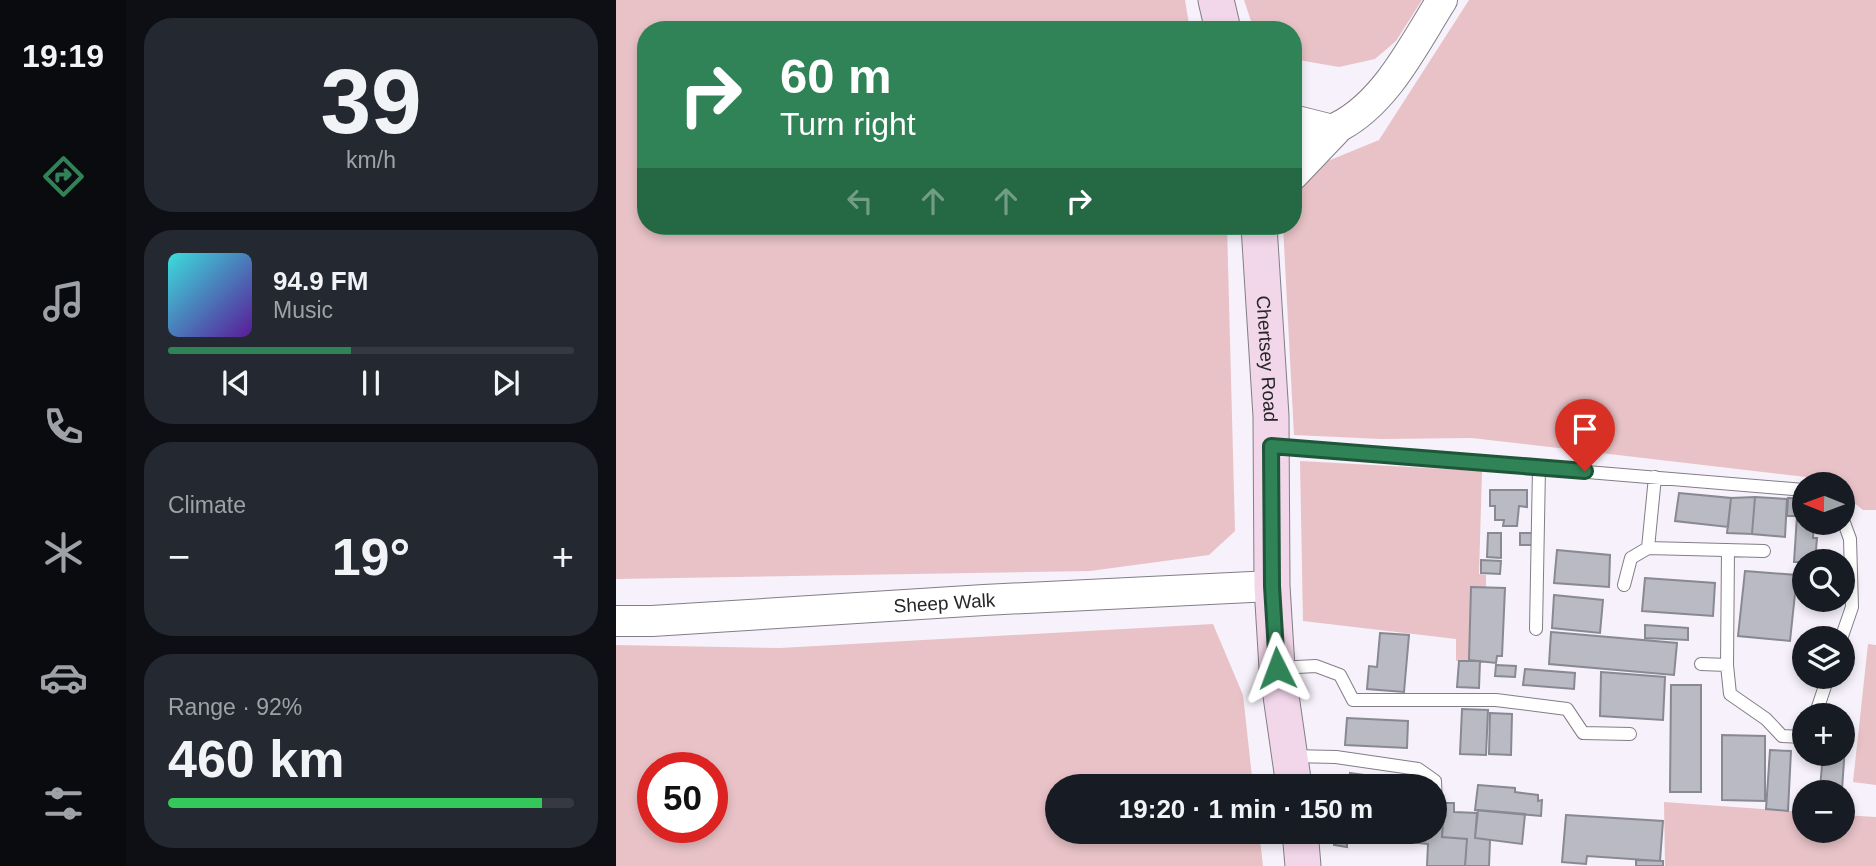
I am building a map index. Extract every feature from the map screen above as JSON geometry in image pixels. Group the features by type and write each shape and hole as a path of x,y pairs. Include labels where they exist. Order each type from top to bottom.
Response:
{"main road":[{"path":"1216,0 1221,21"},
{"name":"Chertsey Road","path":"1260,235 1271,446 1272,586 1277,668 1293,771"},
{"path":"1301,844 1303,866"}],"street":[{"path":"1302,139 1337,128 1354,118 1394,74 1442,0"},
{"path":"1302,119 1337,128"},
{"path":"1302,165 1337,128"},
{"name":"Sheep Walk","path":"616,621 1272,586"}],"lane":[{"path":"1271,446 1792,488"},
{"path":"1536,629 1539,468"},
{"path":"1648,548 1655,477"},
{"path":"1846,626 1852,607 1849,536"},
{"path":"1625,585 1631,558 1648,548 1764,551"},
{"path":"1728,550 1727,666 1730,694 1766,719 1782,736 1792,736"},
{"path":"1701,664 1727,666"},
{"path":"1277,668 1316,666 1340,675 1353,699 1496,700 1567,709 1584,733 1630,734"},
{"path":"1293,771 1336,757 1418,769 1425,774"}],"shaded area":[{"path":"616,0 1185,0 1188,21 637,21 637,235 1227,235 1235,531 1209,555 1090,571 616,579"},
{"path":"1244,0 1422,0 1396,41 1375,59 1339,67 1302,61 1302,21 1251,21"},
{"path":"1469,0 1876,0 1876,510 1863,510 1855,504 1855,472 1792,472 1792,475 1472,438 1381,439 1294,435 1283,235 1302,235 1302,182 1323,163 1379,140"},
{"path":"1300,461 1482,471 1479,574 1486,575 1486,588 1471,588 1469,660 1456,661 1456,639 1303,621"},
{"path":"1213,624 1243,695 1252,774 1045,774 1045,844 1260,844 1263,866 616,866 616,645 780,648"},
{"path":"1868,644 1876,645 1876,785 1855,782"},
{"path":"1664,802 1792,811 1792,843 1855,843 1855,816 1876,817 1876,866 1665,866"}],"building":[{"path":"1490,490 1527,490 1527,507 1519,506 1517,526 1503,526 1504,520 1495,520 1495,506 1490,506"},
{"path":"1679,493 1731,498 1728,527 1675,521"},
{"path":"1755,497 1787,499 1785,537 1752,534"},
{"path":"1755,497 1752,534 1727,533 1731,498"},
{"path":"1788,498 1792,498 1792,516 1787,516"},
{"path":"1488,533 1501,533 1501,558 1487,557"},
{"path":"1520,533 1535,533 1535,545 1520,545"},
{"path":"1796,536 1817,538 1816,549 1795,549"},
{"path":"1557,550 1610,555 1609,587 1554,583"},
{"path":"1481,560 1501,561 1500,574 1481,573"},
{"path":"1745,571 1792,575 1793,612 1790,641 1738,636"},
{"path":"1645,578 1715,583 1713,616 1642,611"},
{"path":"1471,587 1505,588 1502,656 1497,656 1496,663 1469,660"},
{"path":"1554,595 1603,600 1600,633 1552,628"},
{"path":"1645,625 1688,628 1688,640 1645,638"},
{"path":"1551,632 1677,643 1674,675 1549,664"},
{"path":"1380,633 1409,635 1404,692 1367,689 1369,666 1377,667"},
{"path":"1459,661 1480,661 1479,688 1457,687"},
{"path":"1496,665 1516,666 1515,677 1495,676"},
{"path":"1525,669 1575,673 1574,689 1523,685"},
{"path":"1601,672 1665,677 1663,720 1600,716"},
{"path":"1671,685 1701,685 1701,792 1670,792"},
{"path":"1462,709 1488,710 1486,755 1460,754"},
{"path":"1490,713 1512,714 1511,755 1489,754"},
{"path":"1347,718 1408,721 1407,748 1345,745"},
{"path":"1722,735 1765,736 1765,801 1722,800"},
{"path":"1770,750 1791,751 1788,811 1766,809"},
{"path":"1822,766 1844,766 1843,780 1821,780"},
{"path":"1478,785 1515,788 1515,792 1538,795 1538,801 1542,800 1541,816 1475,810"},
{"path":"1447,803 1454,803 1454,812 1477,813 1475,838 1490,840 1489,866 1465,866 1467,839 1447,837"},
{"path":"1478,810 1525,814 1522,844 1475,838"},
{"path":"1566,815 1663,821 1660,861 1587,856 1586,864 1562,862"},
{"path":"1447,837 1467,839 1465,866 1427,866 1428,844 1447,844"},
{"path":"1636,860 1663,861 1663,866 1636,866"}],"route":[{"path":"1277,668 1272,586 1271,446 1585,471"}]}
